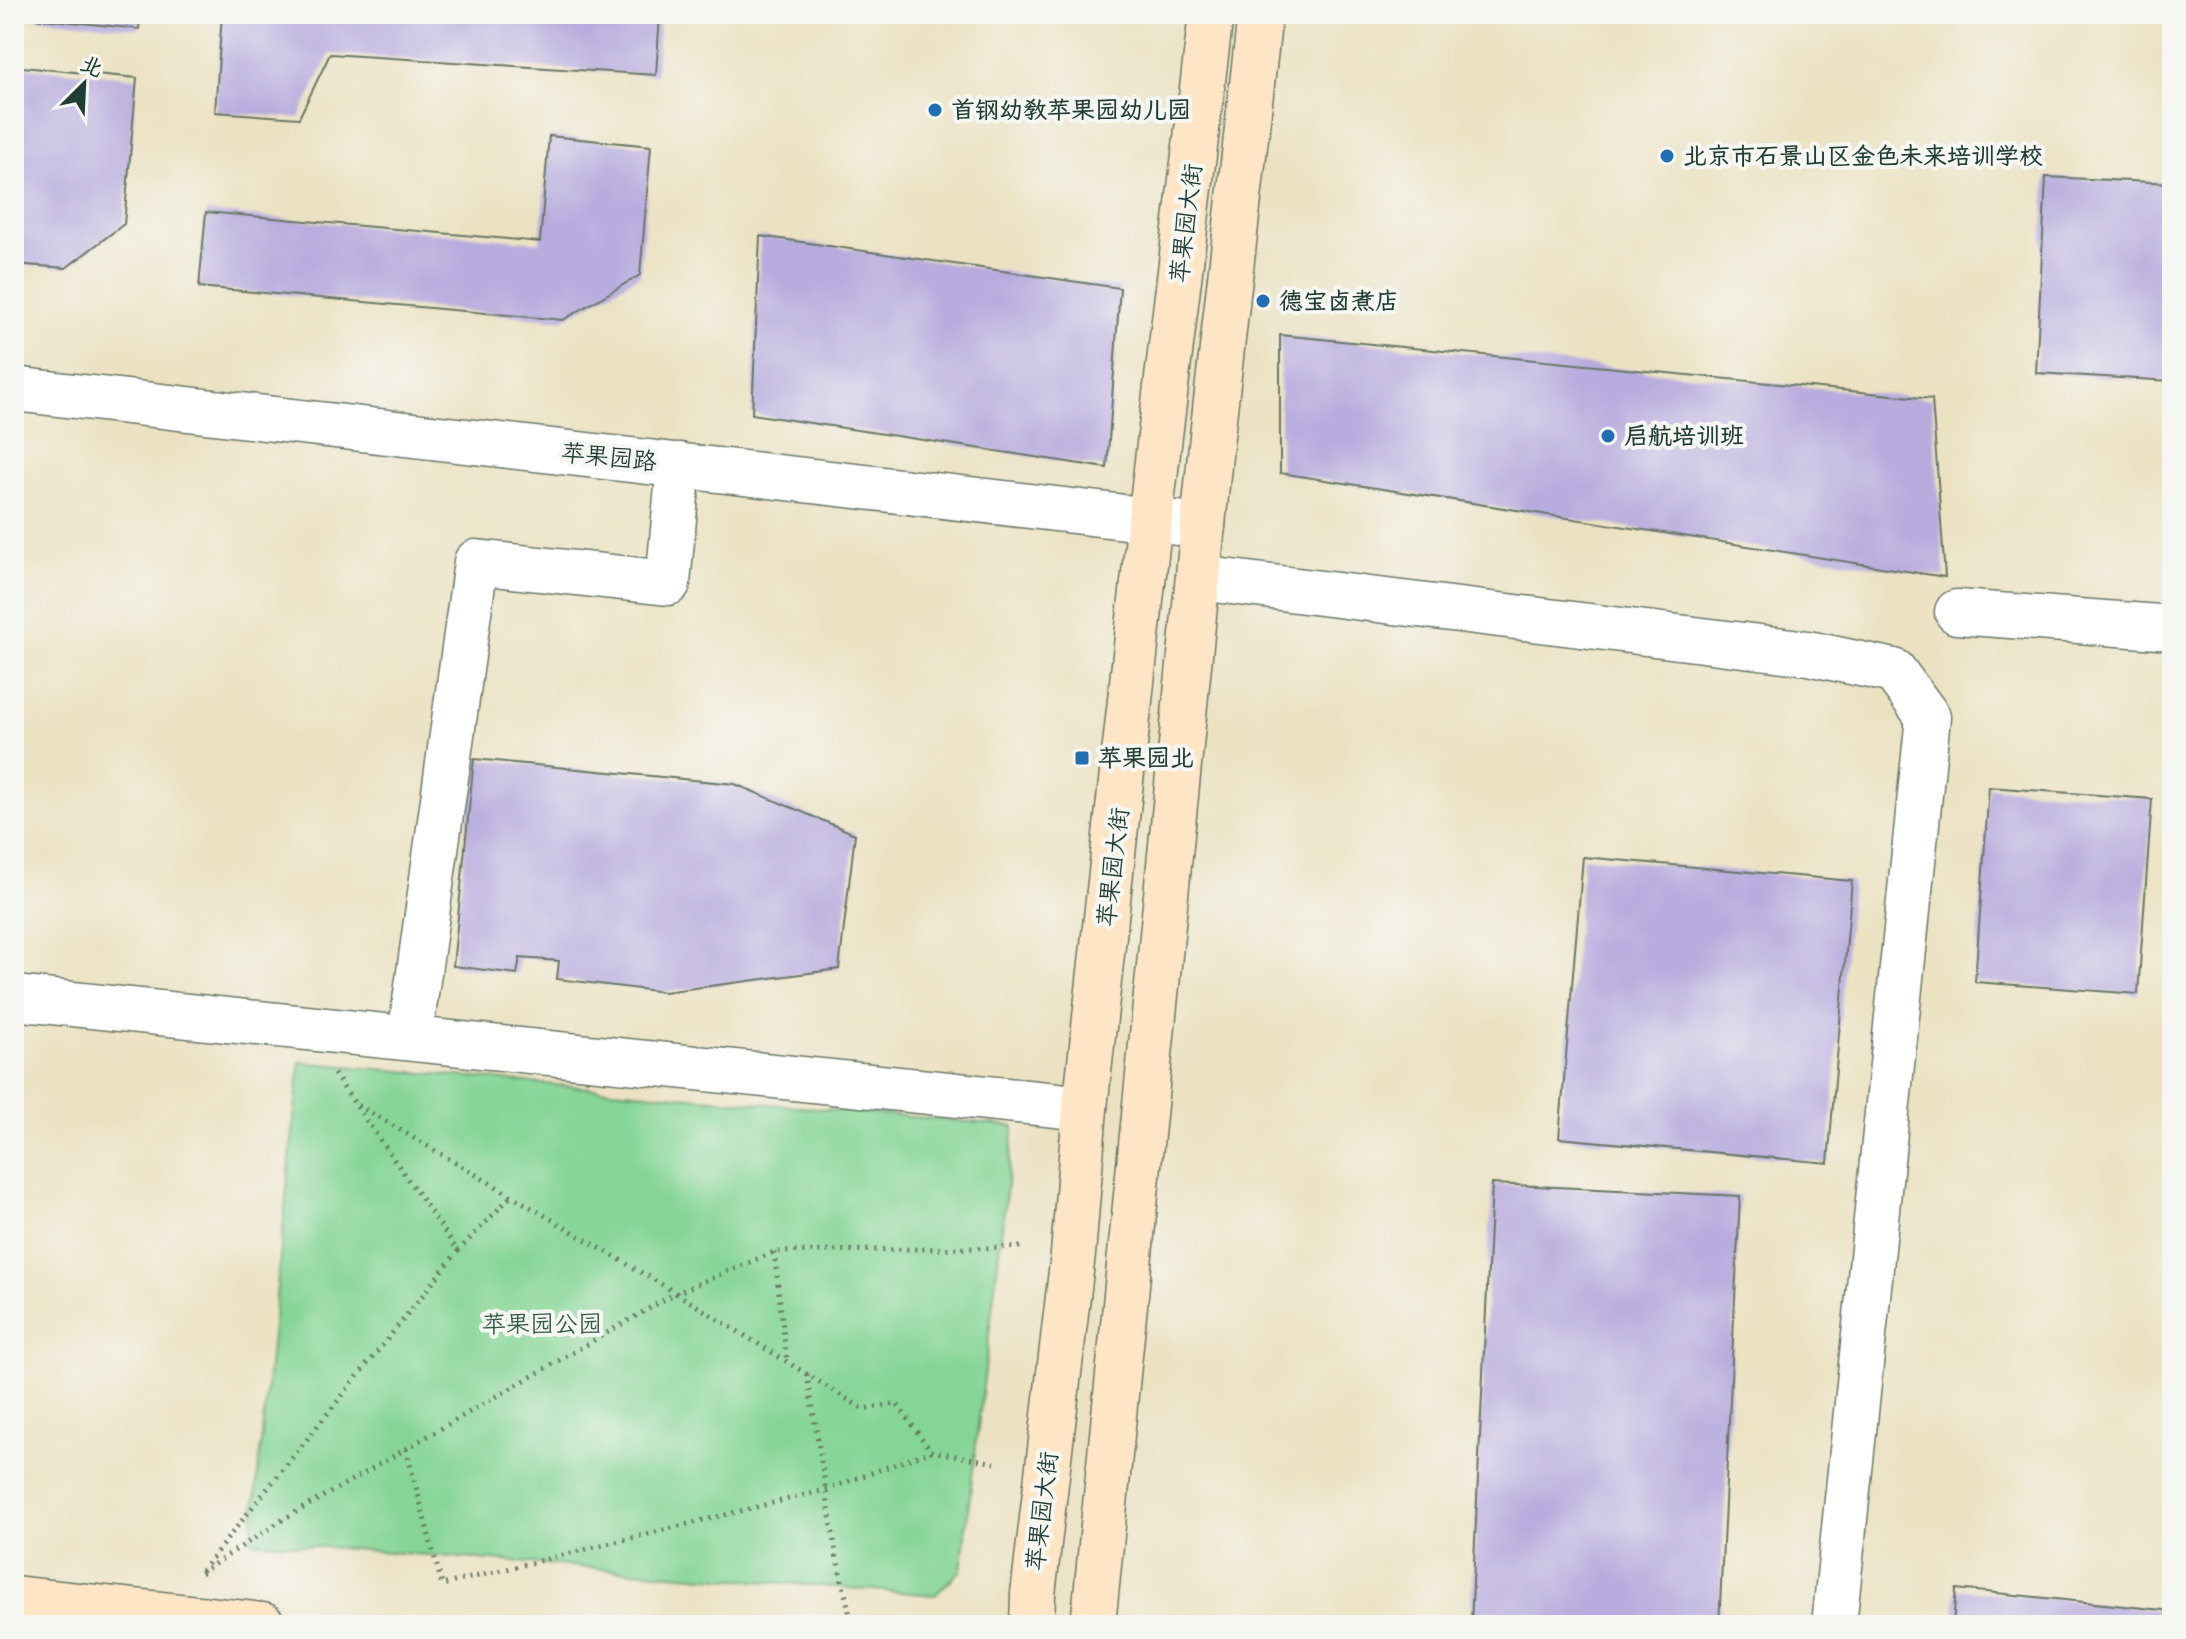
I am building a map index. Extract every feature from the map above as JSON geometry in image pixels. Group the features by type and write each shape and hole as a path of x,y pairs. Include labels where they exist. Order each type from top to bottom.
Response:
{"main road":[{"name":"苹果园大街","path":"1032,1625 1150,519 1211,14"},
{"name":"苹果园大街","path":"1093,1625 1203,526 1260,14"},
{"path":"14,1598 263,1625"}],"street":[{"name":"苹果园路","path":"14,389 1203,526"},
{"path":"410,1037 476,562 668,583 679,465"},
{"path":"1199,578 1808,653 1894,671 1928,717 1834,1625"},
{"path":"1957,612 2172,628"},
{"path":"14,998 1085,1108"}],"path":[{"path":"302,1028 458,1251"},
{"path":"354,1102 676,1293 863,1409 897,1404 931,1451"},
{"path":"512,1195 458,1251 199,1574 279,1522 676,1293 774,1252 1021,1247"},
{"path":"774,1252 787,1362"},
{"path":"807,1374 825,1490 850,1615"},
{"path":"406,1449 442,1585 825,1490 931,1451 995,1463"}],"green space":[{"name":"苹果园公园","path":"300,1062 1014,1126 961,1570 935,1595 251,1541"}],"building":[{"path":"14,14 141,14 139,29"},
{"path":"222,14 660,14 656,75 330,54 299,118 215,112"},
{"path":"22,67 137,78 124,224 66,268 14,264 14,158"},
{"path":"549,136 651,146 640,275 563,320 199,287 206,212 540,242"},
{"path":"2046,177 2172,183 2172,381 2036,373"},
{"path":"760,236 1120,288 1107,468 752,414"},
{"name":"启航培训班","path":"1280,335 1932,399 1945,577 1280,473"},
{"path":"474,759 735,784 855,834 839,969 664,992 557,979 559,961 520,958 517,974 453,966"},
{"path":"1989,787 2152,799 2138,994 1975,982"},
{"path":"1583,857 1852,881 1828,1163 1559,1138"},
{"path":"1492,1184 1740,1196 1719,1625 1471,1625"},
{"path":"1956,1589 2172,1611 2172,1625 1953,1625"}],"place":[{"name":"首钢幼教苹果园幼儿园","path":"935,110"},
{"name":"北京市石景山区金色未来培训学校","path":"1667,156"},
{"name":"德宝卤煮店","path":"1263,301"},
{"name":"启航培训班","path":"1608,436"},
{"name":"苹果园北","path":"1082,758"}]}
